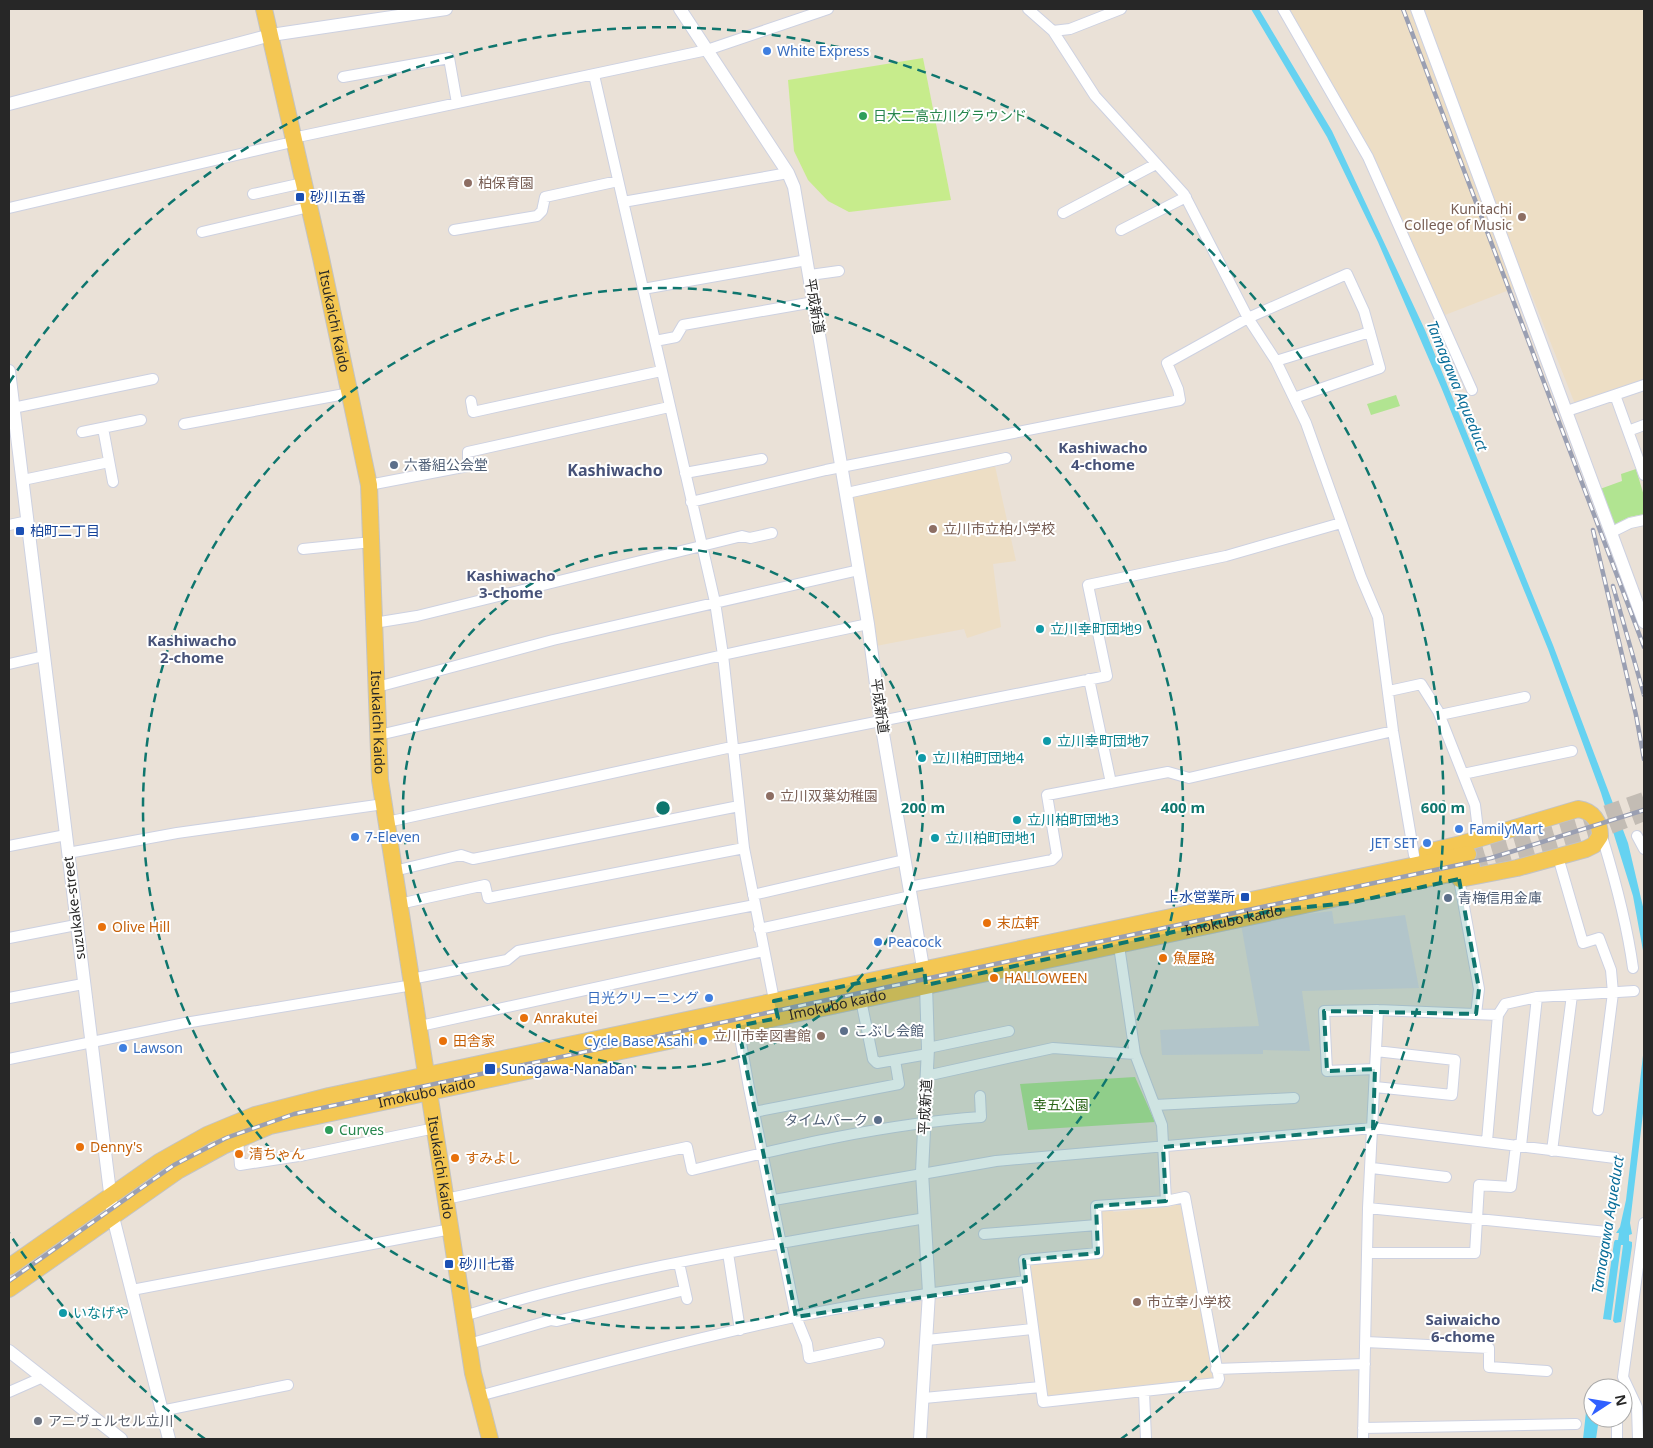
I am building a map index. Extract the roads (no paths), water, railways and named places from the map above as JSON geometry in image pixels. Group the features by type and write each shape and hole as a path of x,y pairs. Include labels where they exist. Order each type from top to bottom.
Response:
{"main road":[{"name":"Itsukaichi Kaido","path":"264,9 370,485 380,780 464,1316 479,1396 490,1439"},
{"path":"1578,809 1592,814 1600,829 1598,840 1586,849 1558,857 1349,903 1273,903 1348,871 1461,844 1578,809"},
{"name":"Imokubo kaido","path":"9,1267 159,1162 207,1135 234,1123 274,1110 329,1096 924,969 1273,903 1444,875 1470,861"},
{"name":"Imokubo kaido","path":"9,1289 179,1170 238,1139 296,1119 926,985 1119,946 1273,903"}],"street":[{"path":"9,104 271,35 446,9"},
{"name":"平成新道","path":"680,9 788,173 794,188 808,260 868,624 881,722 926,985 928,1051 922,1172 929,1293 928,1340 920,1439"},
{"path":"9,208 288,142 293,138 707,50 826,9"},
{"path":"1028,9 1053,31 1095,96 1186,198 1248,318 1276,361 1306,423 1341,523 1378,618 1393,731 1414,855"},
{"path":"1053,31 1070,29 1121,9"},
{"path":"1283,9 1368,157 1472,390"},
{"path":"1418,9 1644,622"},
{"path":"343,77 449,58 457,103"},
{"path":"594,74 715,602 723,655 744,848 778,1018"},
{"path":"1063,213 1156,164"},
{"path":"623,202 788,173"},
{"path":"454,230 537,216 542,211 545,196 618,180"},
{"path":"254,194 304,183"},
{"path":"1121,230 1186,198"},
{"path":"202,232 309,207"},
{"path":"643,289 808,260"},
{"path":"810,275 839,270"},
{"path":"692,502 842,466 1180,400 1178,389 1167,363 1248,318 1347,274 1364,311 1380,368 1294,398"},
{"path":"654,341 676,338 684,325 814,302"},
{"path":"1276,361 1370,332"},
{"path":"471,401 473,412 661,371"},
{"name":"suzukake-street","path":"9,372 112,1217 169,1439"},
{"path":"14,408 153,379"},
{"path":"1567,411 1644,385"},
{"path":"184,424 350,393"},
{"path":"1615,395 1644,474"},
{"path":"370,485 468,466 468,452 669,407"},
{"path":"82,432 141,420"},
{"path":"1628,431 1644,425"},
{"path":"103,428 113,482"},
{"path":"846,493 1006,458"},
{"path":"685,473 762,459"},
{"path":"23,480 108,462"},
{"path":"1612,532 1630,522 1644,520"},
{"path":"9,524 28,521"},
{"path":"387,822 732,749 881,722 1107,676 1088,584 1226,556 1341,523"},
{"path":"374,623 417,616 742,536 750,538 772,533"},
{"path":"303,549 372,542"},
{"path":"377,687 553,640 859,570"},
{"path":"378,735 723,655 868,624"},
{"path":"9,664 44,656"},
{"path":"1089,679 1111,783"},
{"path":"1389,690 1422,684 1440,715 1475,806 1479,838"},
{"path":"1440,715 1525,697"},
{"path":"759,928 1052,860 1057,855 1047,795 1168,772 1190,778 1393,731"},
{"path":"1463,774 1572,752"},
{"path":"68,854 177,833 384,804"},
{"path":"394,871 461,855 473,859 739,806"},
{"path":"9,846 66,835"},
{"path":"1637,836 1644,849"},
{"path":"1603,840 1619,893 1633,968"},
{"path":"399,904 485,886 488,898 744,848"},
{"path":"1558,857 1583,943 1599,938 1611,970 1613,993 1598,1110"},
{"path":"9,1059 185,1023 412,982 507,960 518,951 754,900 904,860"},
{"path":"1459,879 1479,989 1476,1014"},
{"path":"9,938 76,925"},
{"path":"1119,946 1135,1054 1162,1125 1166,1201"},
{"path":"420,1026 764,952"},
{"path":"9,998 83,984"},
{"path":"1487,1141 1498,1015 1505,1004 1536,997 1634,991"},
{"path":"1552,1151 1572,995"},
{"path":"1367,1253 1475,1253 1479,1186 1510,1187 1518,1146 1536,997"},
{"path":"861,1000 872,1059 877,1063 1009,1030"},
{"path":"1363,1439 1368,1208 1372,1168 1378,1010"},
{"path":"1376,1069 1327,1071 1324,1011 1378,1010 1498,1015"},
{"path":"738,1026 796,1317 807,1344 809,1358 879,1344"},
{"path":"926,1076 1053,1048 1135,1054"},
{"path":"1375,1087 1452,1095 1455,1060 1376,1051"},
{"path":"754,1112 899,1084 895,1060"},
{"path":"446,1199 687,1147 692,1170 763,1153 924,1122 981,1117 980,1096"},
{"path":"1155,1105 1294,1098"},
{"path":"238,1139 240,1165 305,1155 435,1128"},
{"path":"774,1200 922,1172 996,1161 1373,1128 1615,1158"},
{"path":"1372,1168 1446,1177"},
{"path":"1185,1197 1217,1383 1042,1402 1024,1260 1098,1252 1096,1206 1166,1201 1185,1197"},
{"path":"1368,1208 1478,1217 1608,1232"},
{"path":"464,1316 533,1294 728,1253 925,1218"},
{"path":"1638,1439 1636,1407 1623,1377 1644,1223"},
{"path":"984,1234 1097,1225"},
{"path":"132,1290 451,1229"},
{"path":"728,1253 740,1330"},
{"path":"469,1344 550,1320 557,1321 686,1294 680,1263"},
{"path":"479,1396 603,1363 796,1317 929,1293 1026,1281"},
{"path":"928,1340 1032,1329"},
{"path":"1366,1342 1489,1348 1489,1367 1547,1371"},
{"path":"9,1351 121,1439"},
{"path":"1216,1369 1365,1364"},
{"path":"9,1392 43,1377"},
{"path":"161,1410 288,1385"},
{"path":"924,1398 1041,1387"},
{"path":"1144,1392 1146,1439"},
{"path":"1363,1428 1576,1424"}],"water":[{"path":"1251,9 1259,9 1332,131 1425,330 1553,645 1628,843 1644,911 1644,956 1633,896 1601,793 1548,649 1441,387 1378,242 1327,137"},
{"path":"1644,1047 1644,1105 1630,1223 1632,1234 1629,1235 1629,1241 1632,1242 1632,1246 1621,1322 1615,1323 1613,1321 1623,1245 1621,1245 1611,1320 1603,1319 1614,1242 1618,1240 1619,1233 1616,1233 1620,1227 1626,1200"},
{"path":"1584,1428 1598,1428 1596,1439 1583,1439"}],"tunnel":[{"path":"1468,854 1598,816 1644,800"},
{"path":"1472,867 1602,829 1644,813"}],"railway":[{"path":"1403,9 1644,647"},
{"path":"1593,530 1636,715 1644,759"},
{"path":"1613,586 1644,695"},
{"path":"9,1281 174,1165 226,1138 294,1114 1491,858 1644,810"}],"place":[{"name":"White Express","path":"767,51"},
{"name":"日大二高立川グラウンド","path":"863,116"},
{"name":"柏保育園","path":"468,183"},
{"name":"砂川五番","path":"300,197"},
{"name":"Kunitachi College of Music","path":"1522,217"},
{"name":"六番組公会堂","path":"394,465"},
{"name":"立川市立柏小学校","path":"933,529"},
{"name":"柏町二丁目","path":"20,531"},
{"name":"立川幸町団地9","path":"1040,629"},
{"name":"立川幸町団地7","path":"1047,741"},
{"name":"立川柏町団地4","path":"922,758"},
{"name":"立川双葉幼稚園","path":"770,796"},
{"name":"立川柏町団地3","path":"1017,820"},
{"name":"FamilyMart","path":"1459,829"},
{"name":"7-Eleven","path":"355,837"},
{"name":"立川柏町団地1","path":"935,838"},
{"name":"JET SET","path":"1427,843"},
{"name":"上水営業所","path":"1245,897"},
{"name":"青梅信用金庫","path":"1448,898"},
{"name":"末広軒","path":"987,923"},
{"name":"Olive Hill","path":"102,927"},
{"name":"Peacock","path":"878,942"},
{"name":"魚屋路","path":"1163,958"},
{"name":"HALLOWEEN","path":"994,978"},
{"name":"日光クリーニング","path":"709,998"},
{"name":"Anrakutei","path":"524,1018"},
{"name":"こぶし会館","path":"844,1031"},
{"name":"立川市幸図書館","path":"821,1036"},
{"name":"田舎家","path":"443,1041"},
{"name":"Cycle Base Asahi","path":"703,1041"},
{"name":"Lawson","path":"123,1048"},
{"name":"Sunagawa-Nanaban","path":"490,1069"},
{"name":"タイムパーク","path":"878,1120"},
{"name":"Curves","path":"329,1130"},
{"name":"Denny's","path":"80,1147"},
{"name":"清ちゃん","path":"239,1154"},
{"name":"すみよし","path":"455,1158"},
{"name":"砂川七番","path":"449,1264"},
{"name":"市立幸小学校","path":"1137,1302"},
{"name":"いなげや","path":"63,1313"},
{"name":"アニヴェルセル立川","path":"38,1421"}],"district":[{"name":"Kashiwacho 4-chome","path":"1103,456"},
{"name":"Kashiwacho","path":"615,470"},
{"name":"Kashiwacho 3-chome","path":"511,584"},
{"name":"Kashiwacho 2-chome","path":"192,650"},
{"name":"Saiwaicho 6-chome","path":"1463,1328"}],"water label":[{"name":"Tamagawa Aqueduct","path":"1457,386"},
{"name":"Tamagawa Aqueduct","path":"1608,1225"}],"park label":[{"name":"幸五公園","path":"1061,1105"}]}
